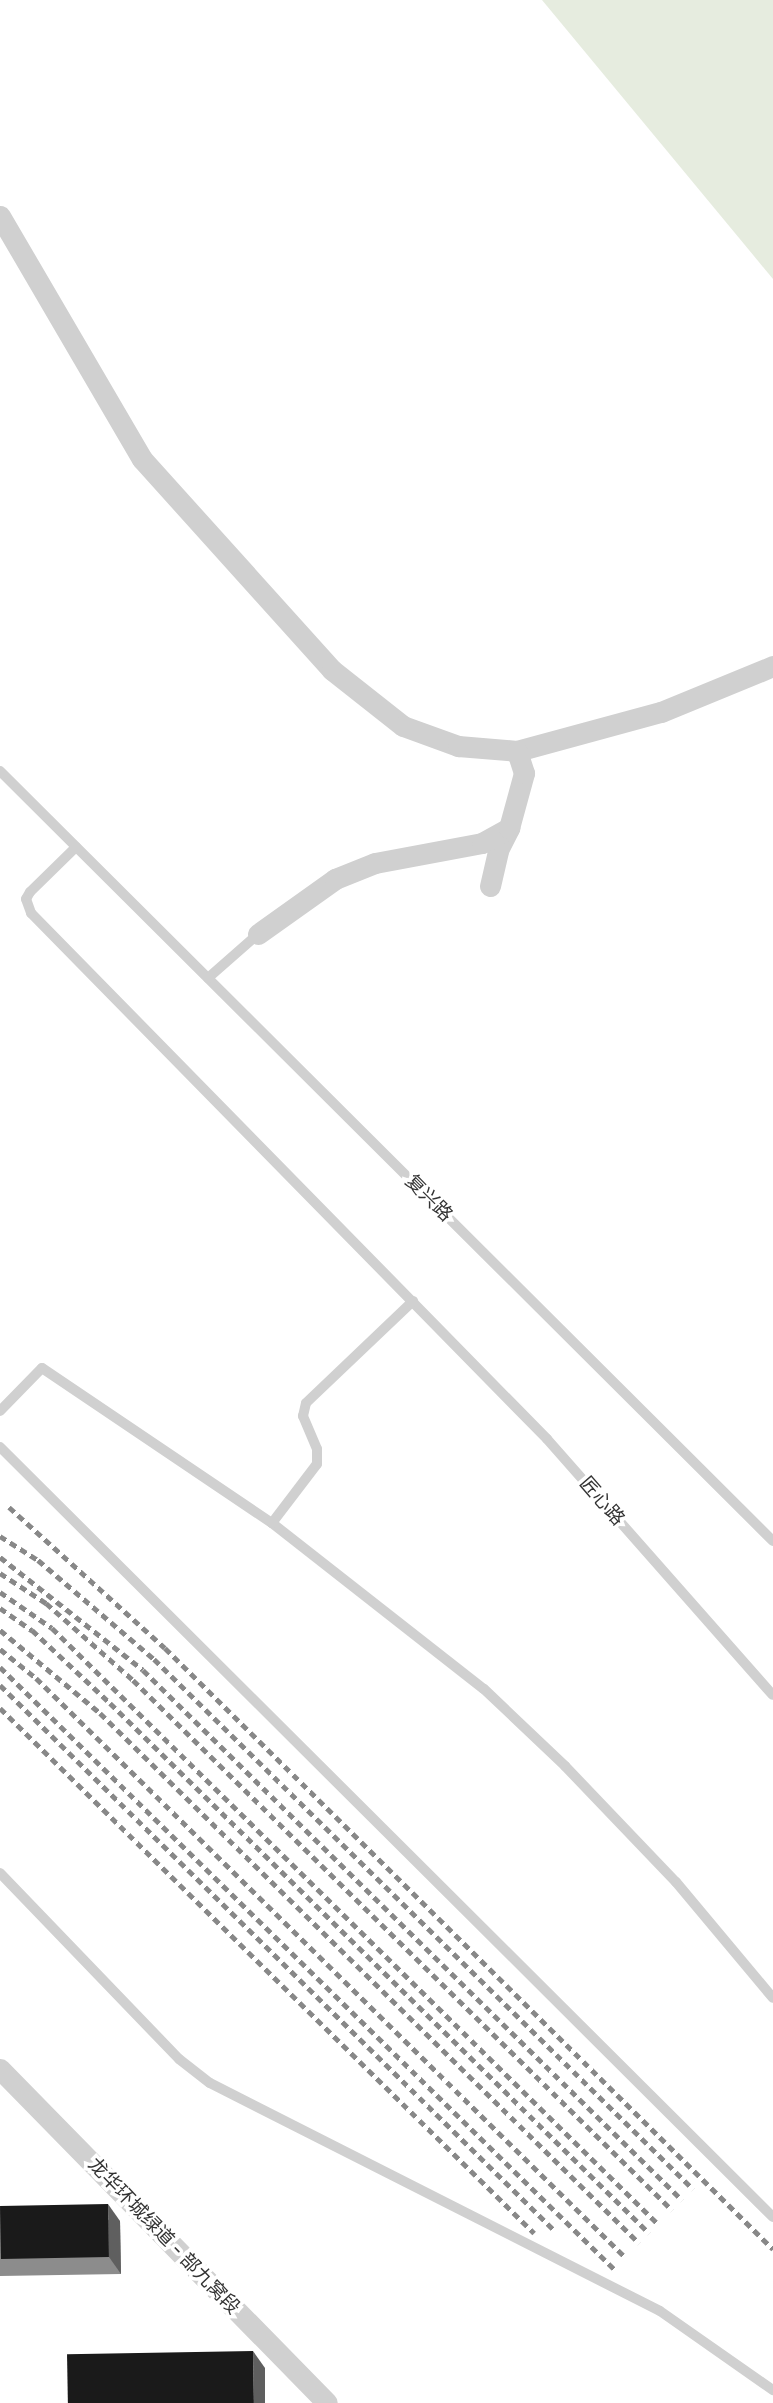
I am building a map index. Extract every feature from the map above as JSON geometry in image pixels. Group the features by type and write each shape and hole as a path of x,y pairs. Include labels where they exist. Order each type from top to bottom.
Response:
{"street":[{"path":"0,216 142,459 331,670 403,726 458,746 517,751 661,712 772,664"},
{"path":"490,886 498,850 509,828 524,772 517,751"},
{"path":"258,934 335,879 375,863 482,843 509,828"},
{"name":"龙华环城绿道 - 部九窝段","path":"0,2069 327,2403"}],"lane":[{"name":"复兴路","path":"0,771 773,1541"},
{"name":"匠心路","path":"76,847 30,892 26,899 31,913 413,1301 422,1315 547,1439 773,1695"},
{"path":"208,978 258,934"},
{"path":"272,1523 317,1464 317,1449 303,1416 306,1403 413,1301"},
{"path":"0,1411 42,1368 272,1523 484,1689 565,1766 676,1882 773,1998"},
{"path":"0,1447 773,2217"},
{"path":"0,1873 179,2059 210,2083 660,2311 720,2349 773,2390"}],"shaded area":[{"path":"542,0 773,0 773,279"}],"building":[{"path":"108,2204 109,2257 1,2259 0,2206"},
{"path":"253,2351 254,2403 68,2403 67,2354"}],"railway":[{"path":"9,1507 165,1648 773,2249"},
{"path":"0,1536 38,1560 154,1659 693,2189"},
{"path":"0,1557 143,1670 682,2200"},
{"path":"0,1573 46,1603 133,1680 672,2210"},
{"path":"0,1592 52,1628 658,2224"},
{"path":"0,1608 32,1630 110,1703 649,2233"},
{"path":"0,1630 100,1713 639,2243"},
{"path":"0,1649 36,1678 625,2257"},
{"path":"0,1667 614,2269"},
{"path":"0,1685 553,2229"},
{"path":"0,1708 534,2233"}]}
